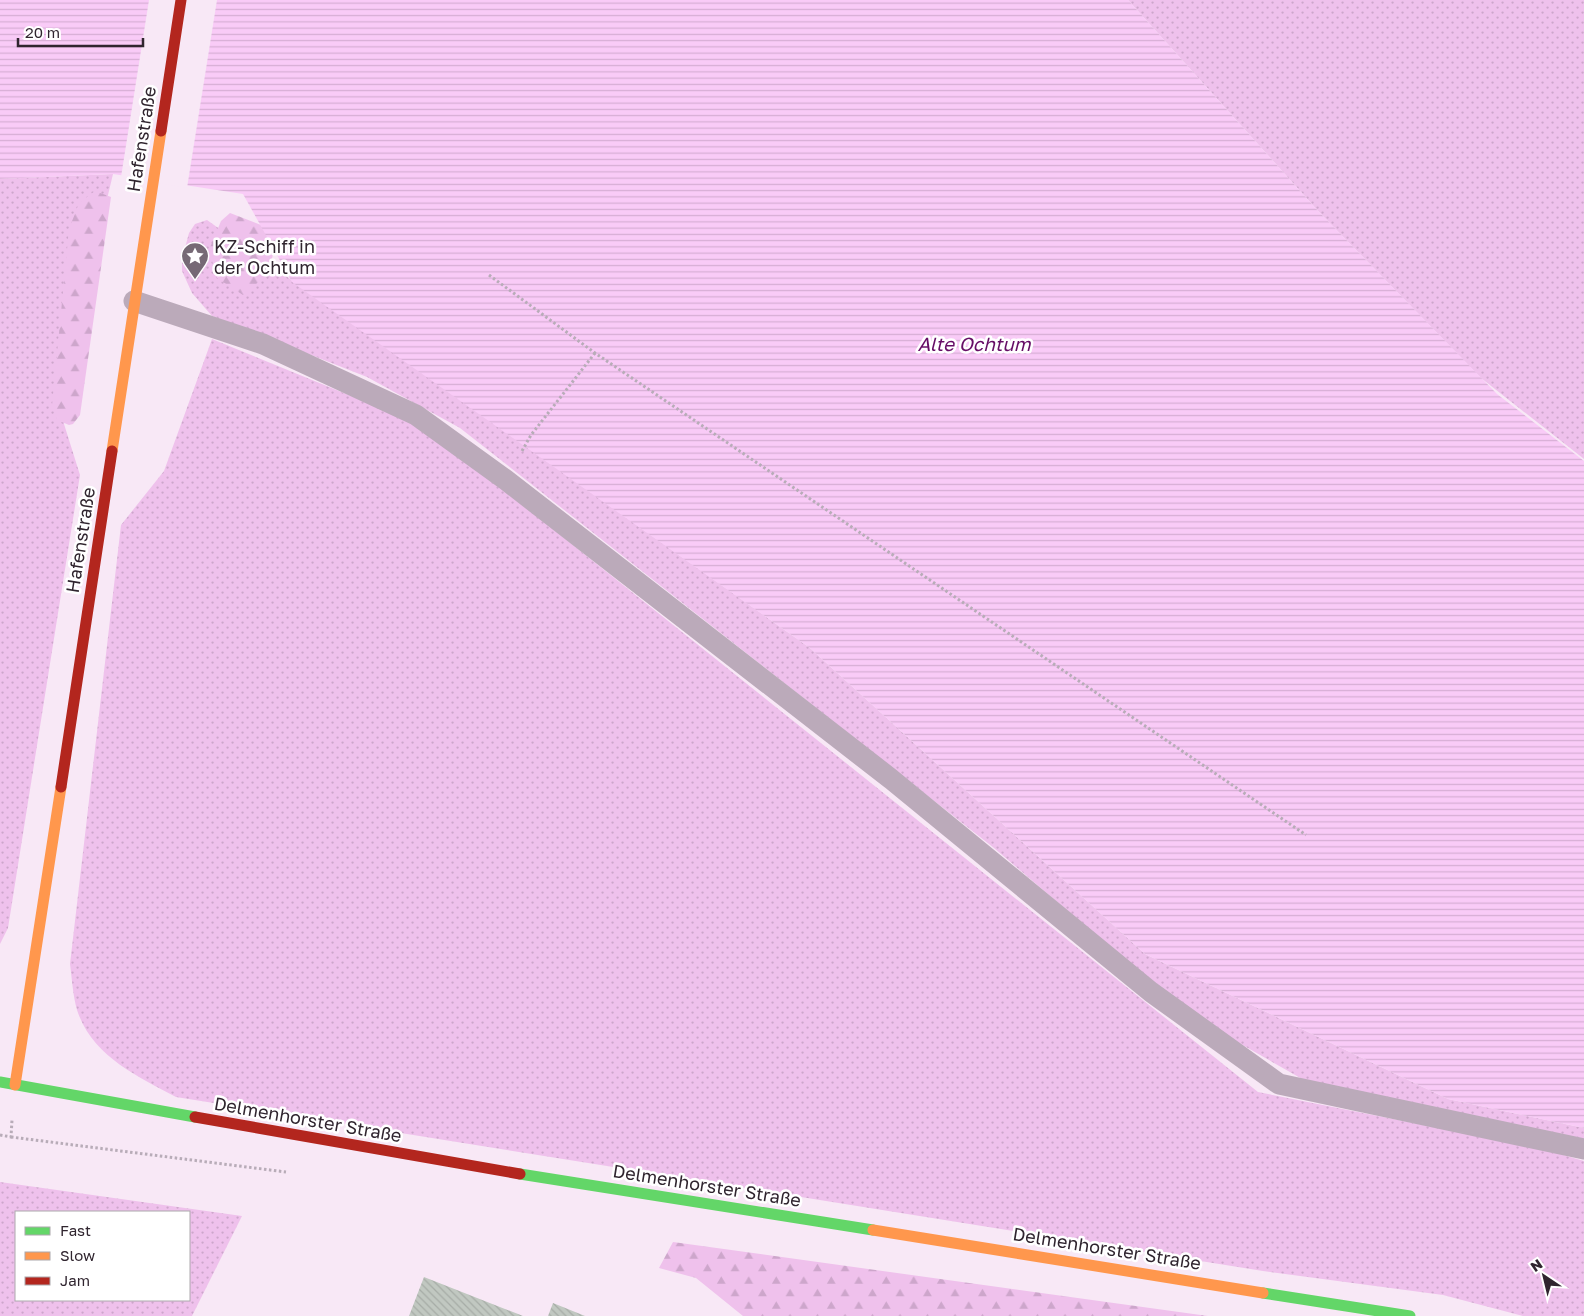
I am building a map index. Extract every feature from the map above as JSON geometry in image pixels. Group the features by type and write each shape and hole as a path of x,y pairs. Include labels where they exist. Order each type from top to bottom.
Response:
{"main road":[{"name":"Hafenstraße","path":"15,1085 181,0"},
{"name":"Delmenhorster Straße","path":"0,1082 472,1166 1170,1276 1410,1316"}],"lane":[{"path":"134,301 263,344 416,415 506,480 890,779 1151,992 1279,1084 1584,1149"}],"path":[{"path":"489,275 595,354 1306,835"},
{"path":"506,480 531,435 595,354"},
{"path":"11,1137 293,1173"}],"green space":[{"path":"1128,0 1584,0 1584,459 1481,378 1319,212"},
{"path":"113,174 79,317 64,424 80,475 8,928 0,944 0,179"},
{"path":"95,191 111,197 80,415 73,424 69,425 57,420 52,406 69,229 79,203"},
{"path":"230,213 261,225 275,248 267,275 243,295 217,278 209,250 221,221"},
{"path":"207,220 810,648 1145,954 1448,1099 1584,1128 1584,1141 1304,1080 1188,1014 994,848 460,428 367,377 212,316 192,293 182,271 182,259 189,233 195,224"},
{"path":"212,339 405,418 494,482 1258,1092 1543,1149 1584,1161 1584,1316 1523,1316 1443,1295 1263,1271 176,1097 118,1063 93,1040 84,1026 77,1010 70,964 121,525 164,471"},
{"path":"0,1182 242,1216 192,1316 0,1316"},
{"path":"673,1242 1208,1316 743,1316 696,1278 659,1268"}],"water":[{"name":"Alte Ochtum","path":"0,0 1128,0 1319,212 1497,394 1584,461 1584,1128 1448,1099 1145,954 810,648 292,282 243,194 113,174 0,179"}],"pier":[{"path":"149,0 217,0 187,188 121,177"}],"building":[{"path":"424,1277 523,1316 409,1316"},
{"path":"553,1303 585,1316 548,1316"}],"traffic: fast":[{"path":"0,1082 195,1117"},
{"path":"520,1174 873,1230"},
{"path":"1263,1293 1410,1316"}],"traffic: slow":[{"path":"112,451 161,131"},
{"path":"15,1085 61,787"},
{"path":"873,1230 1263,1293"}],"traffic: jam":[{"path":"161,131 181,0"},
{"path":"61,787 112,451"},
{"path":"195,1117 520,1174"}],"place":[{"name":"KZ-Schiff in der Ochtum","path":"195,280"}]}
